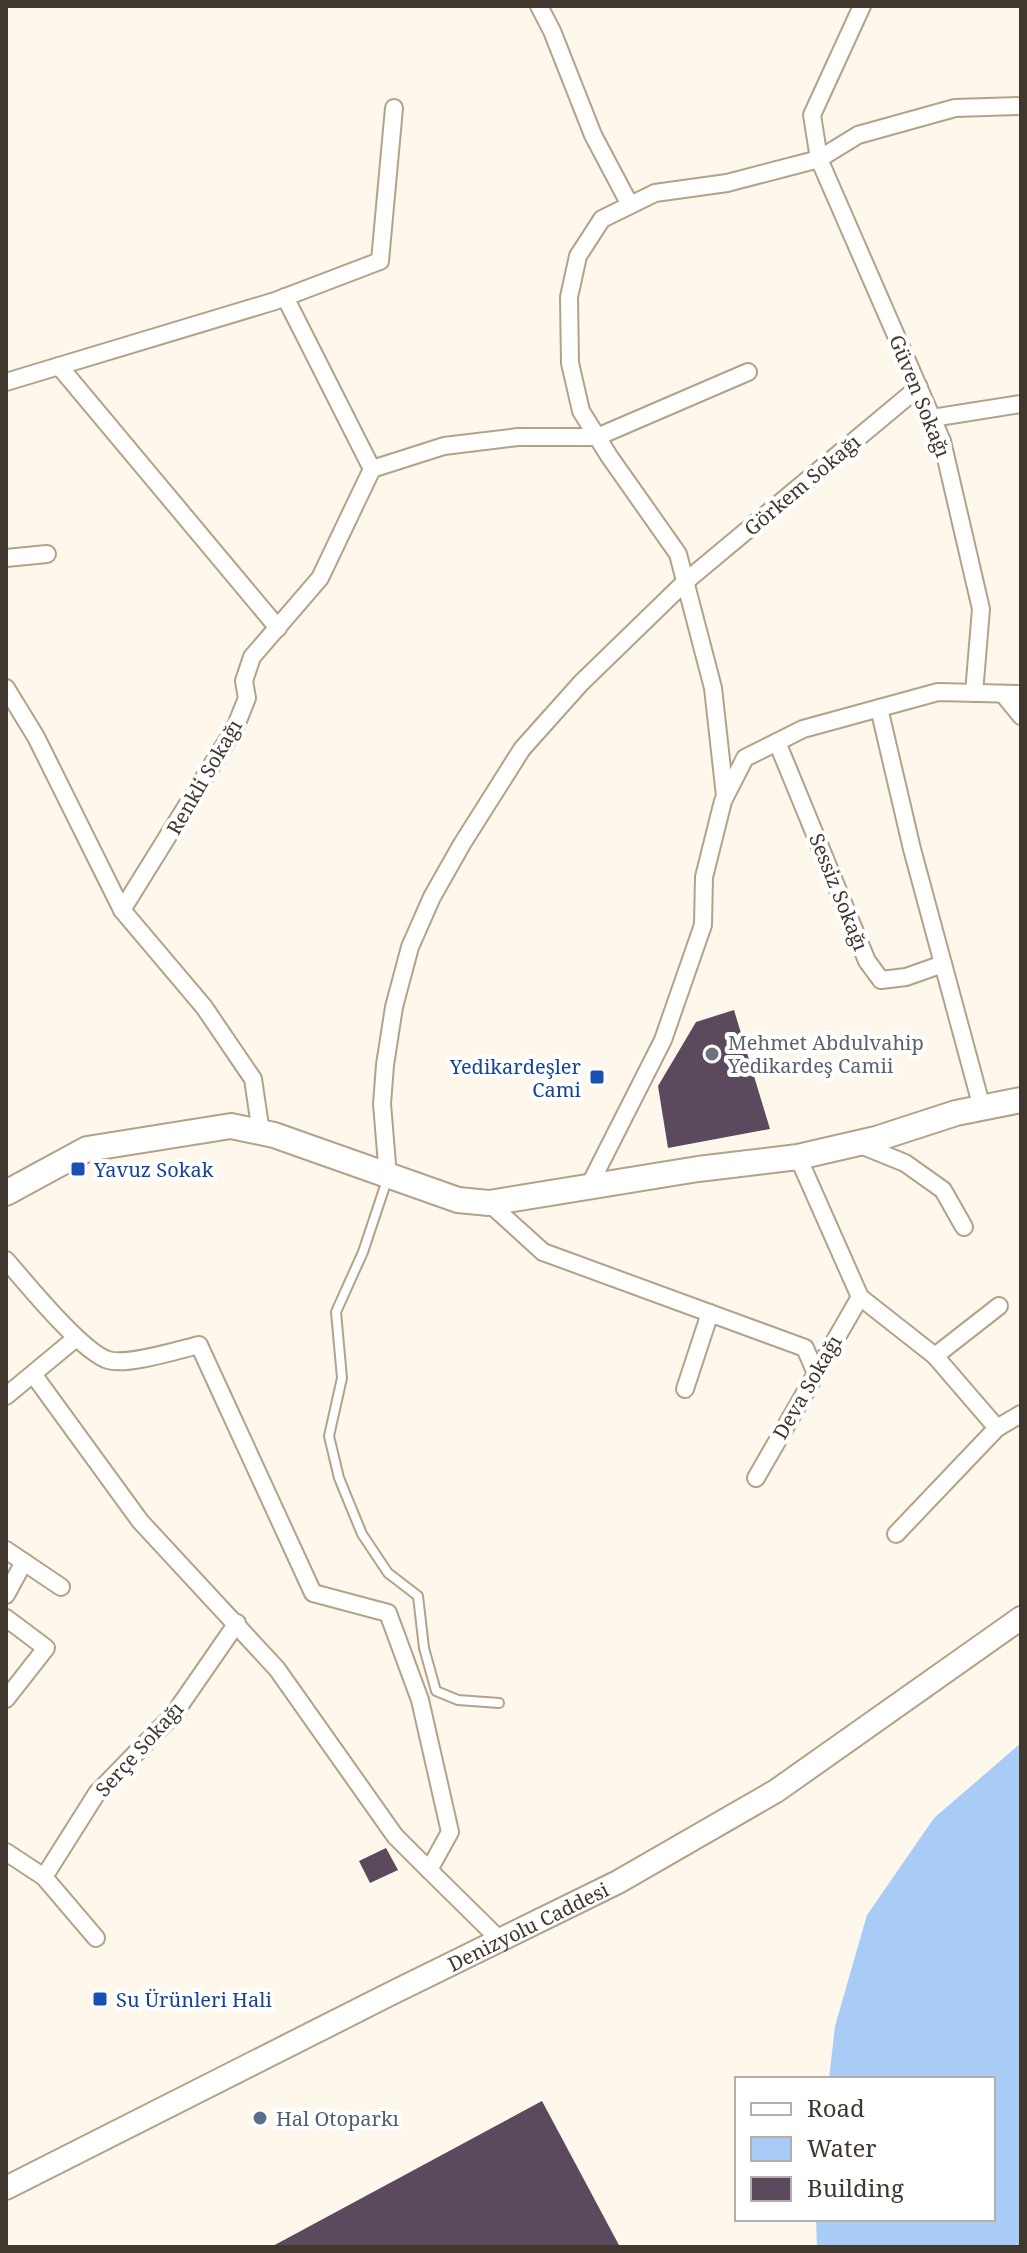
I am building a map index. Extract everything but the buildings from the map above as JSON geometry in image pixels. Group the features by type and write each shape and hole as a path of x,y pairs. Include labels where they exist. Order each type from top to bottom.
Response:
{"main road":[{"path":"6,1193 87,1149 231,1126 261,1133 458,1200 489,1203 698,1169 798,1157 857,1144 956,1113 1021,1100"}],"street":[{"path":"539,6 593,135 630,205"},
{"name":"Güven Sokağı","path":"862,6 812,115 819,159 942,441 981,609 974,693"},
{"path":"725,796 713,688 678,554 581,411 570,363 569,297 578,256 602,219 655,193 727,183 819,159 858,135 955,108 1021,106"},
{"path":"6,382 285,297 380,261 394,108"},
{"path":"285,297 372,469 444,446 518,437 597,437 748,372"},
{"path":"59,366 278,628"},
{"name":"Görkem Sokağı","path":"388,1176 382,1104 392,1021 410,947 432,897 522,749 591,672 685,582 919,387"},
{"path":"932,418 1021,404"},
{"name":"Renkli Sokağı","path":"122,910 235,728 247,698 244,681 252,657 320,578 372,469"},
{"path":"6,558 47,554"},
{"path":"6,688 36,737 122,910 204,1007 253,1079 261,1133"},
{"path":"588,1188 663,1040 703,925 704,877 725,796 745,758 803,729 938,692 1021,694"},
{"path":"1003,694 1021,716"},
{"path":"879,708 912,849 982,1108"},
{"name":"Sessiz Sokağı","path":"777,742 867,961 881,980 906,977 943,964"},
{"path":"857,1144 905,1163 943,1190 964,1227"},
{"path":"798,1157 860,1297 935,1356 997,1428"},
{"path":"489,1203 543,1252 805,1348 815,1371"},
{"path":"6,1260 76,1338 108,1360 138,1359 199,1345 313,1593 388,1613 420,1700 450,1832 429,1870"},
{"name":"Deva Sokağı","path":"756,1478 860,1297"},
{"path":"935,1356 999,1306"},
{"path":"685,1389 710,1313"},
{"path":"6,1396 76,1338"},
{"path":"33,1374 140,1521 277,1669 395,1836 500,1940"},
{"path":"896,1534 997,1428 1021,1414"},
{"path":"6,1550 61,1587"},
{"path":"6,1595 24,1562"},
{"path":"6,1618 46,1648 6,1699"},
{"name":"Denizyolu Caddesi","path":"6,2188 618,1882 776,1791 1021,1618"},
{"name":"Serçe Sokağı","path":"44,1877 97,1793 174,1714 237,1623"},
{"path":"6,1852 44,1877 96,1938"}],"lane":[{"path":"388,1176 363,1252 336,1312 342,1378 329,1436 339,1478 362,1534 388,1573 418,1596 424,1648 436,1691 458,1700 499,1703"}],"water":[{"path":"1021,1743 1021,2247 817,2247 816,2221 995,2221 995,2077 829,2077 835,2026 867,1915 934,1818"}],"place":[{"name":"Mehmet Abdulvahip Yedikardeş Camii","path":"712,1054"},
{"name":"Yedikardeşler Cami","path":"597,1077"},
{"name":"Yavuz Sokak","path":"78,1169"},
{"name":"Su Ürünleri Hali","path":"100,1999"},
{"name":"Hal Otoparkı","path":"260,2118"}]}
